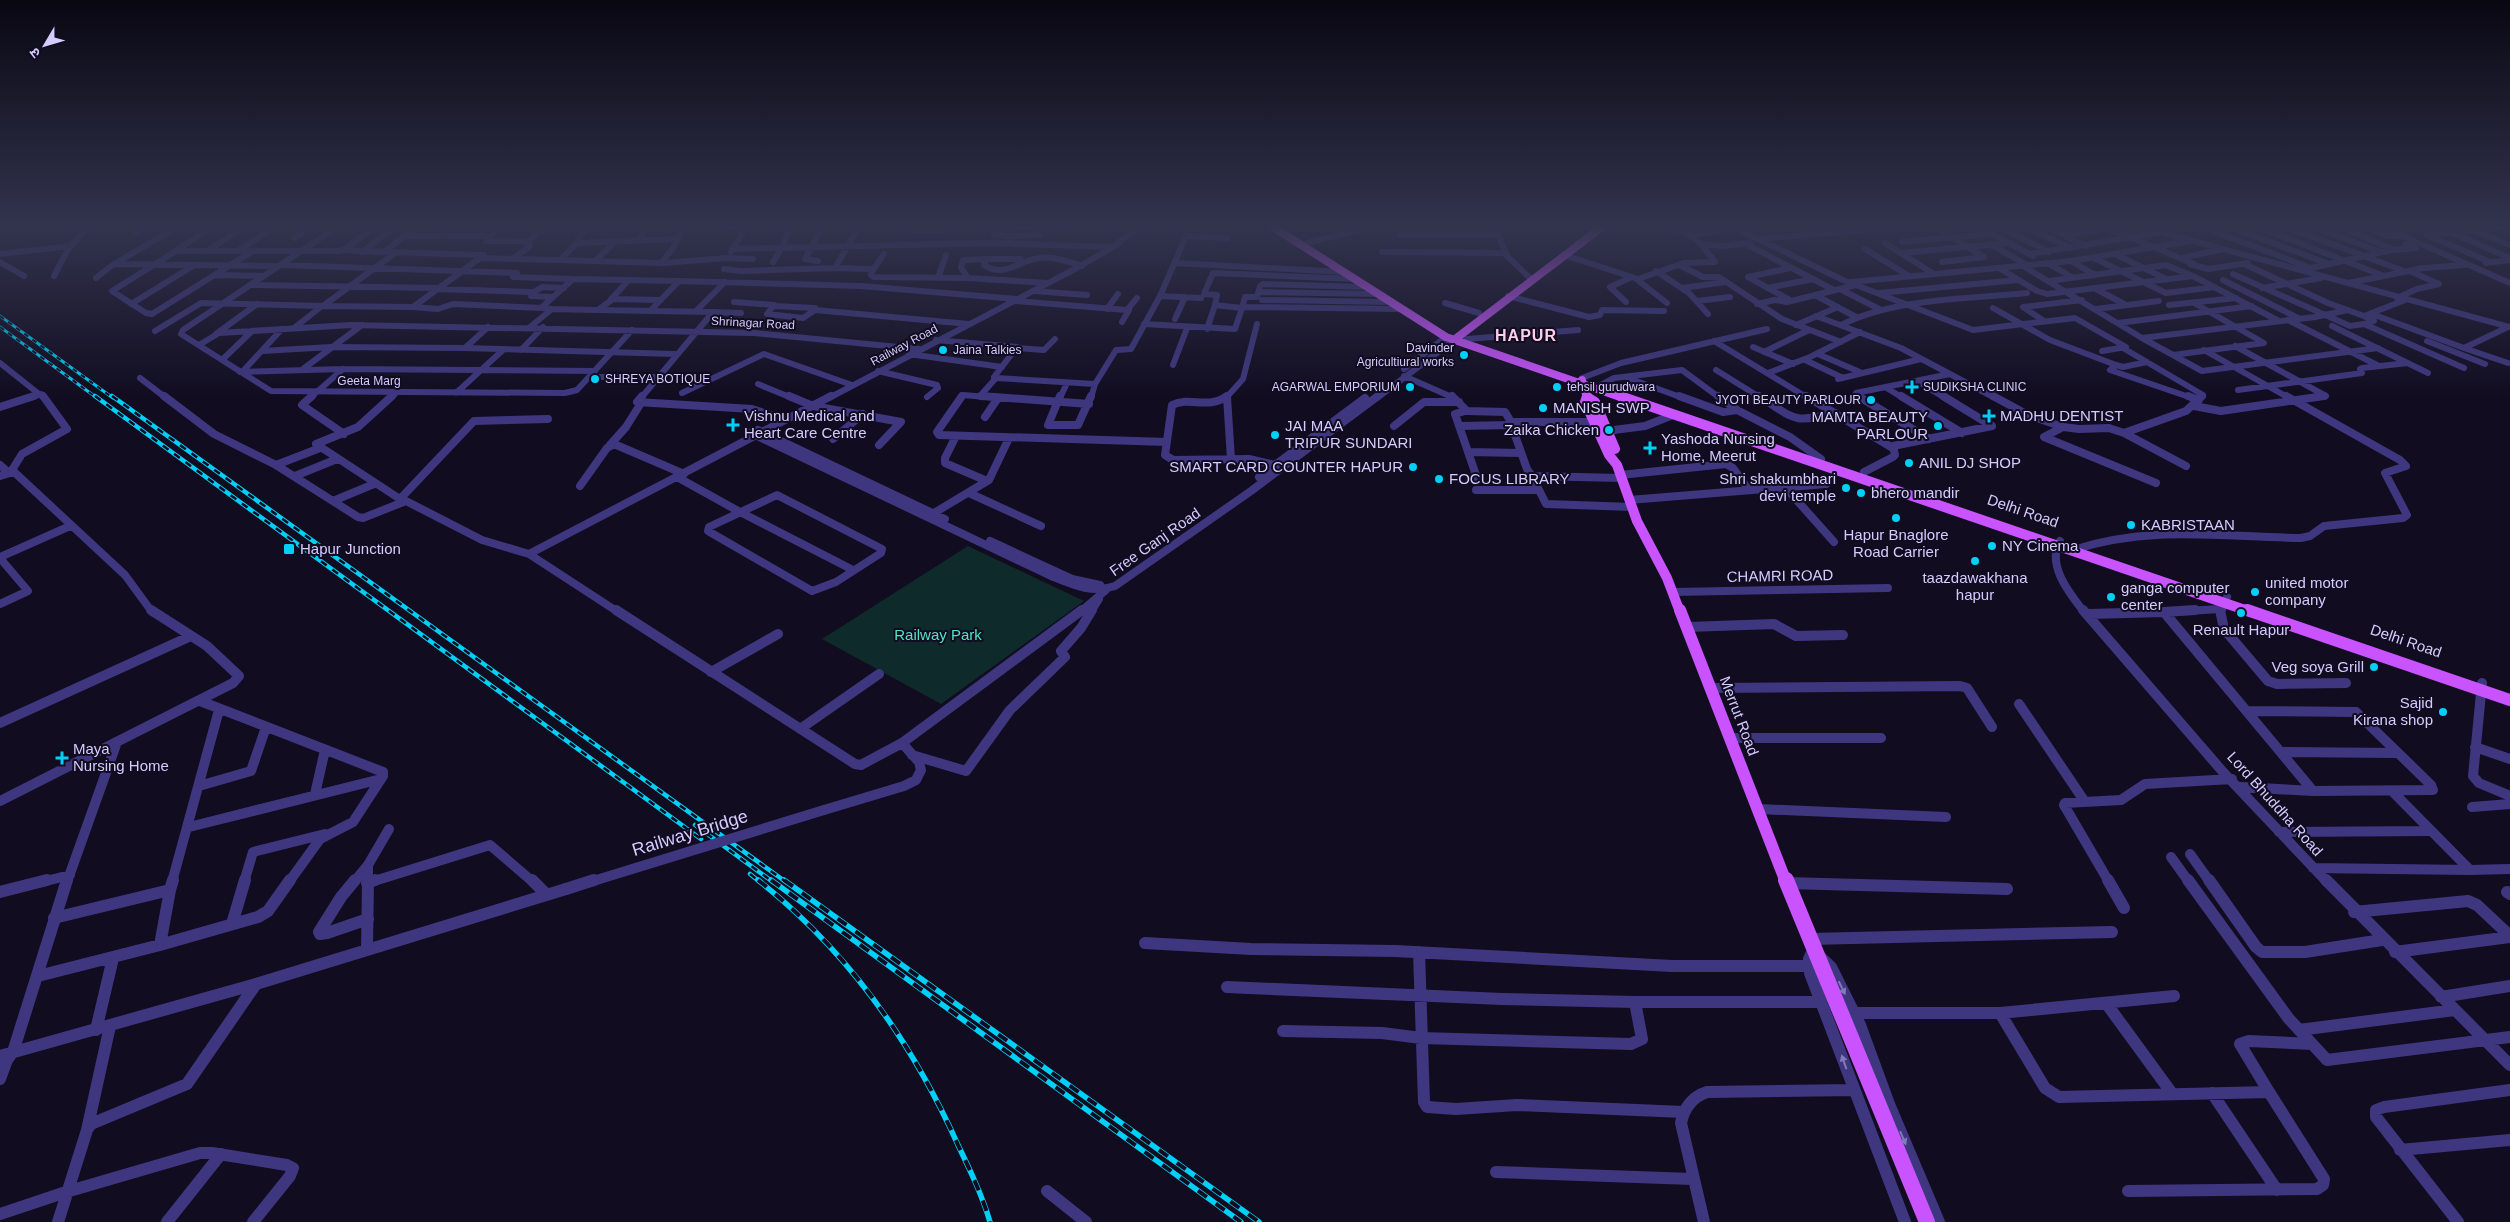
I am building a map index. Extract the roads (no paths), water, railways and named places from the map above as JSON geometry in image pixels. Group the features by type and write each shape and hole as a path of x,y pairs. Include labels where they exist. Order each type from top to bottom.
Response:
{"main road":[{"path":"1362,284 1402,309 1452,336 1582,381"},
{"path":"1371,284 1452,336 1467,339 1521,360"},
{"path":"1452,336 1479,313 1520,284"},
{"path":"1452,336 1522,284"},
{"name":"Delhi Road","path":"1582,381 1601,385 1826,462 2076,549 2223,603 2327,634 2482,687 2510,700"},
{"name":"Delhi Road","path":"1582,381 1672,415 1864,472 1958,508"},
{"name":"Merrut Road","path":"1582,381 1587,397 1585,402 1593,422 1619,473 1630,503 1673,592 1826,982 1927,1222"},
{"name":"Merrut Road","path":"1587,397 1594,402 1618,455 1619,473"},
{"name":"Delhi Road","path":"2482,687 2510,693"}],"street":[{"path":"122,284 112,290 146,313 154,314 200,284"},
{"path":"131,304 163,284"},
{"path":"294,328 354,284"},
{"path":"413,307 444,284"},
{"path":"540,308 568,284"},
{"path":"598,310 625,284"},
{"path":"650,311 677,284"},
{"path":"696,311 722,284"},
{"path":"793,284 861,286 1129,310"},
{"path":"1014,299 1037,284"},
{"path":"532,551 914,350 959,324 1046,284"},
{"path":"1067,383 1056,402 1047,423 1048,425 1076,426 1089,404 1095,384 1116,350 1131,349 1165,284"},
{"path":"1207,329 1217,295 1204,294 1208,284"},
{"path":"1144,324 1235,330 1245,297 1256,297 1263,284"},
{"path":"1264,284 1367,287"},
{"path":"1618,284 1610,287 1626,302"},
{"path":"1643,284 1667,303"},
{"path":"1676,284 1697,301 1708,314"},
{"path":"1682,288 1711,284"},
{"path":"1729,284 1757,304 1796,325 1840,342"},
{"path":"1760,284 1790,301"},
{"path":"1767,288 1786,284"},
{"path":"1823,284 1881,310"},
{"path":"1878,294 1978,284"},
{"path":"2025,284 2043,294 2131,284"},
{"path":"2054,284 2142,338 2202,371 2378,348"},
{"path":"2149,284 2169,293 2215,287"},
{"path":"2209,284 2279,321"},
{"path":"2231,284 2300,319"},
{"path":"2254,284 2353,326 2374,321 2288,284"},
{"path":"2245,291 2288,284"},
{"path":"2345,284 2507,326"},
{"path":"2396,298 2418,289 2439,284"},
{"path":"224,303 251,285 439,288 534,292"},
{"path":"1757,304 1775,300 1790,301 1856,285 1977,331 2077,318 2126,346 2123,348"},
{"path":"553,297 531,296 542,287 564,288"},
{"path":"2096,289 2126,305"},
{"path":"1034,290 1087,295"},
{"path":"1258,292 1379,294"},
{"path":"1841,325 1856,317 1908,305 2026,293"},
{"path":"1107,309 1118,294"},
{"path":"1815,295 1856,317"},
{"path":"1160,296 1200,298"},
{"path":"1508,296 1589,317 1600,315 1602,310 1664,311"},
{"path":"1175,319 1185,297"},
{"path":"1697,301 1730,297"},
{"path":"1122,322 1137,298"},
{"path":"2169,305 2236,298"},
{"path":"611,299 660,300"},
{"path":"1262,300 1391,302"},
{"path":"2044,321 2023,307 2082,300"},
{"path":"2364,316 2405,300"},
{"path":"2096,309 2159,301"},
{"path":"734,302 816,308 814,310"},
{"path":"155,331 197,304 224,303 438,309 454,304 552,309 740,313"},
{"name":"Geeta Marg","path":"224,303 180,333 270,391 574,392"},
{"path":"1446,303 1479,313"},
{"path":"2173,355 2264,342 2194,303"},
{"path":"216,334 257,304"},
{"path":"1215,305 1402,309"},
{"path":"774,306 767,314 803,318 814,310 969,324"},
{"path":"2118,323 2252,306"},
{"name":"Railway Road","path":"932,340 969,324 995,308"},
{"path":"1796,325 1838,308"},
{"path":"1993,308 2020,325 2058,343 2116,365 2122,367 2147,362"},
{"path":"530,327 552,309"},
{"path":"2142,338 2300,319 2348,310"},
{"path":"713,312 637,401 641,403 752,409 779,418"},
{"path":"2372,314 2508,363"},
{"path":"1816,316 1860,332 1921,359 2028,416 2079,431 2108,426 2186,466"},
{"path":"2288,320 2379,366"},
{"path":"1257,324 1243,379 1227,397 1216,404 1173,404 1166,456 1169,459 1250,459 1275,465"},
{"path":"2364,324 2464,368"},
{"path":"303,369 362,325"},
{"name":"Shrinagar Road","path":"199,345 216,334 362,325 695,331 764,334 914,350 948,361 1002,367"},
{"path":"465,348 488,326"},
{"path":"2332,326 2428,373"},
{"path":"2464,348 2507,326"},
{"path":"520,350 543,327"},
{"path":"1173,365 1187,328"},
{"path":"242,372 282,329"},
{"path":"1582,381 1620,363 1767,329"},
{"path":"574,392 632,330"},
{"path":"1467,339 1578,330"},
{"path":"1764,352 1809,330"},
{"path":"222,360 252,331"},
{"path":"1768,373 1805,360 1860,332"},
{"path":"963,531 1072,579 1101,585 1114,581 1452,336"},
{"name":"Free Ganj Road","path":"757,433 930,515 1073,586 1103,594 1208,522 1404,376 1452,336"},
{"path":"2430,336 2423,339 2485,364"},
{"path":"932,340 1044,350 1055,339"},
{"path":"1714,341 1891,447 1896,455 1864,472"},
{"path":"2116,365 2110,370 2221,411 2326,396 2235,346"},
{"path":"262,351 331,347 465,348 676,354"},
{"path":"1753,347 1793,364"},
{"path":"980,396 996,378 994,377 1017,348"},
{"path":"2102,351 2123,348 2202,394 2196,403 2170,418 2124,433"},
{"path":"456,393 503,350"},
{"name":"Railway Road","path":"849,384 878,371 914,350"},
{"path":"2076,549 2109,538 2132,536 2207,533 2301,538 2310,536 2324,526 2405,517 2406,512 2385,473 2404,468 2404,464 2204,350"},
{"path":"682,393 764,354 849,384"},
{"path":"1818,354 1863,373"},
{"path":"1805,360 1840,378 1921,359"},
{"path":"0,363 41,394 67,429 21,455 13,464 11,473"},
{"path":"2238,390 2362,373 2360,368 2408,363"},
{"path":"242,372 303,369 481,369 656,377"},
{"path":"343,369 302,405 344,434"},
{"path":"1601,385 1614,378 1682,370 1736,410 1790,437 1826,462"},
{"path":"1716,370 1797,420 1808,420 1835,414"},
{"path":"878,371 938,385 938,388 927,397"},
{"path":"1929,439 1856,394 1950,374"},
{"path":"1404,376 1442,390 1459,402 1465,411"},
{"path":"1623,377 1723,412 1729,413 1736,410"},
{"path":"140,378 214,434 276,465 360,518 402,500 474,420 548,419"},
{"path":"996,378 1095,384"},
{"path":"1891,447 1992,424 1917,381"},
{"path":"758,384 810,404 901,422 879,445"},
{"path":"1884,387 1962,432"},
{"path":"397,392 358,427 316,444 374,484 482,540 532,551 711,672 861,766 902,743 1103,594"},
{"path":"0,407 41,394"},
{"path":"1089,404 961,396 937,432 940,435 956,436 1167,442"},
{"path":"1227,397 1231,459"},
{"path":"985,417 998,398"},
{"path":"1394,426 1424,402 1459,402"},
{"path":"580,486 610,445 626,427 641,403"},
{"path":"757,433 779,418 810,404"},
{"path":"1477,478 1455,414 1465,411 1505,412 1538,490 1544,502 1549,504 1630,503 1826,484"},
{"path":"833,439 863,414"},
{"path":"1606,431 1644,426 1672,415"},
{"path":"1459,426 1593,422"},
{"path":"2063,427 2044,437 2156,483"},
{"path":"956,436 945,458 945,463 987,481"},
{"path":"930,515 987,481 996,469 1009,438"},
{"path":"610,445 618,445 680,474 740,512 853,570"},
{"path":"276,465 320,448"},
{"path":"1468,452 1521,453"},
{"path":"294,476 337,459"},
{"path":"1532,476 1619,473 1726,464 1733,468 1749,490"},
{"path":"0,465 131,581 152,612 207,646 239,676 233,683 200,701 0,801"},
{"path":"0,476 11,473"},
{"path":"333,501 374,484"},
{"path":"1786,487 1834,542"},
{"path":"1476,490 1538,490"},
{"path":"969,493 1041,526"},
{"path":"777,495 882,549 880,553 853,570 818,591 812,591 708,530 709,527 770,496 777,495"},
{"path":"0,604 28,591 0,558 70,526"},
{"name":"Lord Bhuddha Road","path":"2059,543 2055,555 2058,568 2071,591 2161,701 2354,912 2510,1065"},
{"name":"CHAMRI ROAD","path":"1673,592 1888,588"},
{"path":"912,755 966,771 1013,704 1065,657 1061,651 1081,628 1103,594"},
{"path":"2088,614 2164,612 2223,603 2224,629 2268,681 2277,684 2346,683"},
{"path":"2164,612 2283,752 2313,792"},
{"path":"1687,627 1774,624 1796,636 1843,635"},
{"path":"711,672 778,634"},
{"path":"0,723 191,636"},
{"path":"800,729 879,674"},
{"path":"1711,688 1960,686 1967,688 1992,727"},
{"path":"2482,687 2475,746 2475,781 2510,796"},
{"path":"200,701 219,710 383,772 381,779 354,822 327,834 253,852 232,924"},
{"path":"2019,704 2085,802"},
{"path":"160,945 170,890 189,826 219,710"},
{"path":"2240,788 2313,792 2433,790 2422,775 2396,753 2354,711 2248,711"},
{"path":"199,786 251,771 266,727"},
{"path":"1730,738 1881,738"},
{"path":"0,1079 7,1060 13,1052 38,976 54,918 117,742"},
{"path":"824,810 904,786 916,780 921,770 919,762 902,743"},
{"path":"2475,746 2510,759"},
{"path":"316,794 325,750"},
{"path":"2283,752 2396,753"},
{"path":"189,826 381,779"},
{"path":"2124,908 2064,805 2065,803 2126,798 2139,786 2145,784 2232,779"},
{"path":"2392,791 2470,870"},
{"path":"2472,807 2510,804"},
{"path":"1758,809 1946,817"},
{"name":"Railway Bridge","path":"0,1056 256,984 824,810"},
{"path":"368,919 327,933 320,934 319,932 341,897 368,865 389,829"},
{"path":"2279,832 2429,830"},
{"path":"38,976 113,958 258,917 268,911 320,839 327,834"},
{"path":"367,883 490,845 518,867 547,895"},
{"path":"2190,854 2256,947 2264,953 2305,952 2382,940"},
{"path":"2171,857 2299,1030 2325,1058 2329,1060 2510,1037"},
{"path":"367,950 368,865"},
{"path":"2313,868 2510,869"},
{"path":"0,892 70,875"},
{"path":"1787,883 2007,889"},
{"path":"54,918 170,890"},
{"path":"2354,912 2468,901 2478,905 2510,936"},
{"path":"1811,944 2112,932"},
{"path":"2395,952 2510,936"},
{"path":"1145,943 1251,949 1419,952 1672,966 1808,966"},
{"path":"1811,944 1808,966 1905,1222"},
{"path":"1811,944 1831,967 1854,1013 1889,1104 1939,1222"},
{"path":"2240,952 2256,947"},
{"path":"1419,952 1424,1102 1428,1107 1517,1106 1684,1112"},
{"path":"96,1030 113,958"},
{"path":"87,1130 99,1120 186,1084 256,984"},
{"path":"2441,997 2510,986"},
{"path":"1227,987 1635,1002 1821,1002"},
{"path":"1854,1013 2000,1013 2174,996"},
{"path":"1283,1032 1382,1033 1421,1038 1631,1044 1642,1039 1635,1002"},
{"path":"2106,1003 2171,1092"},
{"path":"2299,1030 2455,1010"},
{"path":"2000,1013 2045,1088 2059,1097 2171,1092 2269,1092"},
{"path":"58,1222 87,1130 110,1026"},
{"path":"2128,1191 2317,1189 2323,1185 2324,1179 2241,1049 2240,1044 2250,1041 2312,1044"},
{"path":"1704,1222 1692,1180 1681,1123 1684,1112 1698,1095 1707,1092 1854,1090"},
{"path":"2458,1222 2400,1150 2376,1117 2376,1110 2384,1107 2510,1090"},
{"path":"2212,1093 2277,1190"},
{"path":"2400,1150 2510,1140"},
{"path":"0,1214 176,1159 200,1154 221,1154 287,1165 292,1168 290,1176 254,1222"},
{"path":"167,1222 221,1154"},
{"path":"1496,1172 1692,1180"},
{"path":"1047,1191 1086,1222"}],"railway":[{"path":"0,316 113,398"},
{"path":"0,327 97,398"},
{"path":"95,396 701,839"},
{"path":"112,396 786,882"},
{"path":"695,825 773,882"},
{"path":"750,874 760,882"},
{"path":"758,880 821,937 849,968 898,1035 940,1107 976,1183 990,1222"},
{"path":"771,880 1241,1222"},
{"path":"784,880 1259,1222"}],"place":[{"name":"Jaina Talkies","path":"943,350"},
{"name":"Davinder Agricultiural works","path":"1464,355"},
{"name":"SHREYA BOTIQUE","path":"595,379"},
{"name":"AGARWAL EMPORIUM","path":"1410,387"},
{"name":"tehsil gurudwara","path":"1557,387"},
{"name":"SUDIKSHA CLINIC","path":"1912,387"},
{"name":"JYOTI BEAUTY PARLOUR","path":"1871,400"},
{"name":"MANISH SWP","path":"1543,408"},
{"name":"MADHU DENTIST","path":"1989,416"},
{"name":"Vishnu Medical and Heart Care Centre","path":"733,425"},
{"name":"MAMTA BEAUTY PARLOUR","path":"1938,426"},
{"name":"Zaika Chicken","path":"1609,430"},
{"name":"JAI MAA TRIPUR SUNDARI","path":"1275,435"},
{"name":"Yashoda Nursing Home, Meerut","path":"1650,448"},
{"name":"ANIL DJ SHOP","path":"1909,463"},
{"name":"SMART CARD COUNTER HAPUR","path":"1413,467"},
{"name":"FOCUS LIBRARY","path":"1439,479"},
{"name":"Shri shakumbhari devi temple","path":"1846,488"},
{"name":"bhero mandir","path":"1861,493"},
{"name":"Hapur Bnaglore Road Carrier","path":"1896,518"},
{"name":"KABRISTAAN","path":"2131,525"},
{"name":"NY Cinema","path":"1992,546"},
{"name":"Hapur Junction","path":"289,549"},
{"name":"taazdawakhana hapur","path":"1975,561"},
{"name":"united motor company","path":"2255,592"},
{"name":"ganga computer center","path":"2111,597"},
{"name":"Renault Hapur","path":"2241,613"},
{"name":"Veg soya Grill","path":"2374,667"},
{"name":"Sajid Kirana shop","path":"2443,712"},
{"name":"Maya Nursing Home","path":"62,758"}],"district":[{"name":"HAPUR","path":"1526,335"}],"park label":[{"name":"Railway Park","path":"938,635"}]}
